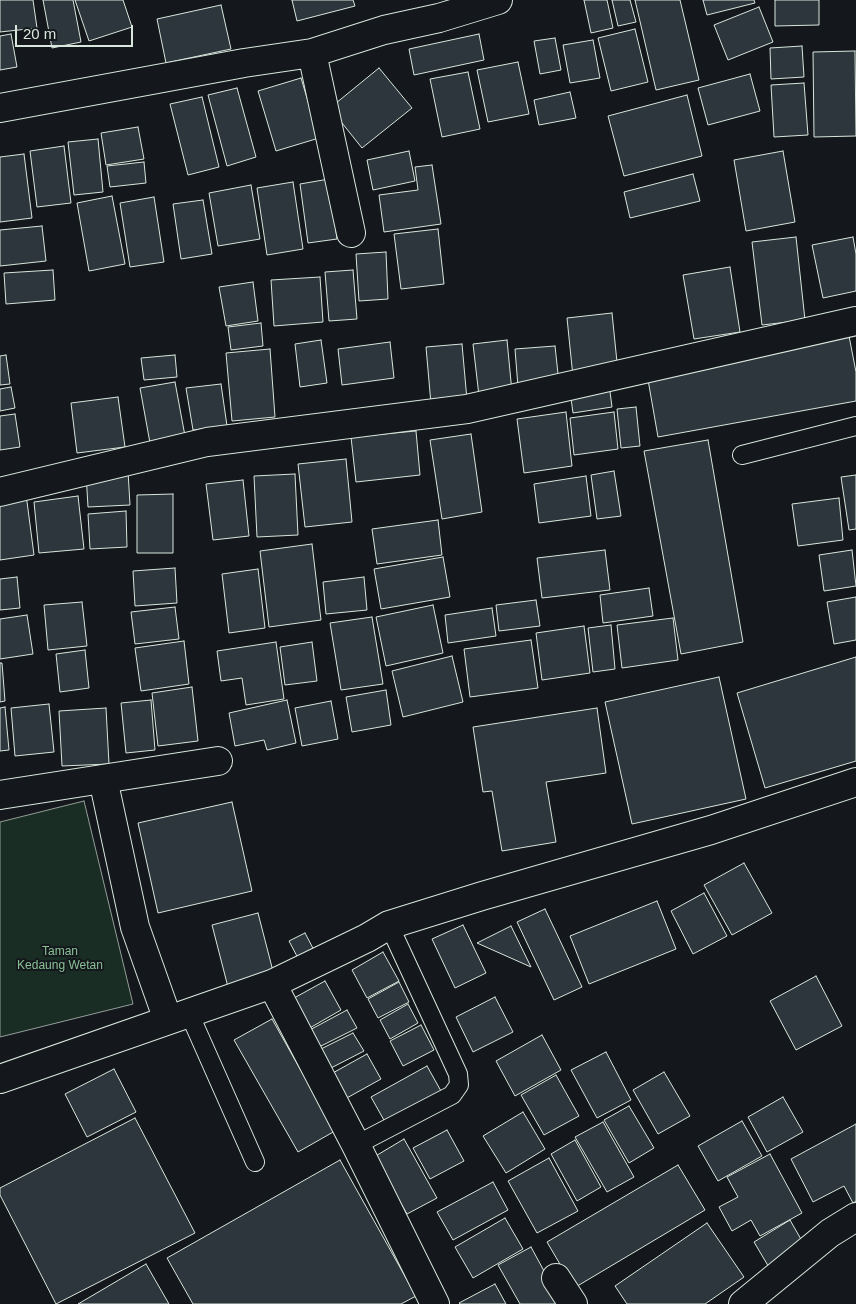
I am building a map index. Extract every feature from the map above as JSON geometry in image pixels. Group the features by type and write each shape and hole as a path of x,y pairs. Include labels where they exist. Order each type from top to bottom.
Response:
{"street":[{"path":"0,108 244,63 312,53 384,30 437,9 498,0"},
{"path":"312,53 351,233"},
{"path":"0,492 207,442 467,409 856,321"},
{"path":"0,796 218,760"},
{"path":"103,779 135,927 179,1017"},
{"path":"0,1079 272,984 367,938 389,925 711,830 856,782"},
{"path":"272,984 356,1145 435,1304"},
{"path":"743,1304 830,1233 856,1217"},
{"path":"556,1278 573,1304"}],"lane":[{"path":"742,454 856,426"},
{"path":"356,1145 452,1095 459,1085 458,1074 389,925"},
{"path":"179,1017 255,1162"}],"green space":[{"name":"Taman Kedaung Wetan","path":"84,801 133,1004 0,1037 0,822"}],"building":[{"path":"0,0 33,0 37,28 0,32"},
{"path":"43,0 73,0 81,42 52,48"},
{"path":"75,0 123,0 132,27 89,41"},
{"path":"292,0 353,0 355,6 297,21"},
{"path":"584,0 607,0 613,28 591,33"},
{"path":"612,0 630,0 636,22 618,26"},
{"path":"635,0 680,0 699,80 656,90"},
{"path":"703,0 754,0 755,3 707,15"},
{"path":"775,0 819,0 819,25 775,26"},
{"path":"221,5 231,49 166,63 157,19"},
{"path":"759,7 773,42 728,60 714,25"},
{"path":"635,29 648,82 611,91 598,38"},
{"path":"11,34 17,67 0,70 0,36"},
{"path":"479,34 484,60 414,75 409,49"},
{"path":"555,38 561,70 540,74 534,41"},
{"path":"593,40 600,78 570,83 563,45"},
{"path":"802,46 804,77 771,79 770,48"},
{"path":"855,51 856,136 814,137 813,52"},
{"path":"518,62 529,114 488,122 477,70"},
{"path":"379,68 412,108 362,148 330,108"},
{"path":"468,72 480,129 442,137 430,79"},
{"path":"750,74 760,111 708,125 698,88"},
{"path":"301,78 319,138 276,151 258,91"},
{"path":"804,83 808,135 774,137 771,85"},
{"path":"237,88 256,157 227,166 208,95"},
{"path":"570,92 576,118 539,125 534,100"},
{"path":"687,95 702,156 624,176 608,116"},
{"path":"202,97 219,167 188,175 170,104"},
{"path":"138,127 144,159 106,165 101,133"},
{"path":"98,139 103,192 74,195 68,142"},
{"path":"64,146 71,203 37,207 30,151"},
{"path":"409,151 415,181 373,190 367,160"},
{"path":"783,151 795,222 746,231 734,160"},
{"path":"24,154 32,218 0,222 0,157"},
{"path":"144,162 146,183 110,187 107,166"},
{"path":"432,165 441,224 384,232 379,195 418,190 415,167"},
{"path":"693,174 700,201 630,218 624,192"},
{"path":"329,179 337,239 308,243 300,184"},
{"path":"293,182 303,249 267,255 257,188"},
{"path":"251,185 260,239 218,246 209,193"},
{"path":"112,196 125,264 89,271 77,203"},
{"path":"154,197 164,262 130,267 120,203"},
{"path":"203,200 212,254 181,259 173,204"},
{"path":"42,226 46,261 0,266 0,230"},
{"path":"438,229 444,284 401,289 394,234"},
{"path":"796,237 805,320 762,325 752,242"},
{"path":"853,237 856,254 856,291 823,298 812,245"},
{"path":"386,252 388,299 359,301 356,254"},
{"path":"730,267 740,332 694,339 683,275"},
{"path":"53,270 55,300 6,304 4,273"},
{"path":"353,270 357,319 329,321 325,272"},
{"path":"320,277 323,322 274,326 271,280"},
{"path":"253,282 258,321 226,326 219,287"},
{"path":"612,313 618,372 573,377 567,318"},
{"path":"261,323 263,346 231,350 228,327"},
{"path":"849,336 856,372 856,401 658,437 647,374"},
{"path":"321,340 327,383 300,387 295,344"},
{"path":"507,340 512,392 479,396 473,344"},
{"path":"390,342 394,378 342,385 338,349"},
{"path":"462,344 467,400 431,404 426,347"},
{"path":"555,346 559,383 518,387 515,349"},
{"path":"270,349 275,417 232,421 226,353"},
{"path":"6,355 10,384 0,385 0,356"},
{"path":"175,355 177,377 144,380 141,358"},
{"path":"175,382 185,436 150,443 140,388"},
{"path":"221,384 227,426 193,430 186,388"},
{"path":"609,384 612,407 573,413 570,391"},
{"path":"11,387 15,408 0,411 0,389"},
{"path":"118,397 125,447 77,453 71,403"},
{"path":"636,407 640,446 621,448 617,409"},
{"path":"566,412 572,466 524,473 517,419"},
{"path":"614,412 618,449 574,455 570,418"},
{"path":"15,414 20,447 0,450 0,416"},
{"path":"416,431 420,475 356,482 351,437"},
{"path":"471,434 482,512 442,519 430,440"},
{"path":"708,440 743,642 681,654 644,451"},
{"path":"346,459 352,522 305,527 298,464"},
{"path":"128,471 130,505 88,507 86,473"},
{"path":"614,471 621,516 597,519 591,475"},
{"path":"295,474 298,535 257,537 254,476"},
{"path":"856,475 856,529 849,530 841,477"},
{"path":"586,476 591,516 539,523 534,484"},
{"path":"243,480 249,536 213,540 206,484"},
{"path":"26,494 34,555 0,560 0,498"},
{"path":"173,494 173,553 137,553 137,495"},
{"path":"78,496 84,549 39,553 34,502"},
{"path":"839,498 843,540 798,546 792,504"},
{"path":"126,511 127,547 90,549 88,514"},
{"path":"438,520 442,555 377,564 372,529"},
{"path":"312,544 321,620 269,627 260,551"},
{"path":"605,550 610,590 542,598 537,558"},
{"path":"852,550 856,586 824,591 819,555"},
{"path":"443,557 450,597 381,609 374,569"},
{"path":"175,568 177,603 135,606 133,571"},
{"path":"258,569 265,628 229,633 222,574"},
{"path":"17,577 20,608 0,610 0,579"},
{"path":"364,577 367,610 326,614 323,582"},
{"path":"649,588 653,616 603,623 600,595"},
{"path":"856,597 856,640 834,644 827,602"},
{"path":"536,600 540,626 499,631 496,605"},
{"path":"82,602 87,646 48,650 44,605"},
{"path":"433,605 443,653 386,666 376,617"},
{"path":"175,607 179,639 135,644 131,612"},
{"path":"492,608 496,636 448,643 445,615"},
{"path":"27,615 33,654 0,659 0,619"},
{"path":"372,617 383,684 341,690 330,623"},
{"path":"673,618 678,660 622,668 617,625"},
{"path":"611,625 615,669 593,672 588,628"},
{"path":"584,626 590,673 542,680 536,633"},
{"path":"531,640 538,688 470,697 464,649"},
{"path":"184,641 189,684 141,691 135,648"},
{"path":"276,642 284,699 246,705 242,678 221,681 217,651"},
{"path":"312,642 317,681 285,685 280,647"},
{"path":"85,650 89,688 60,692 56,654"},
{"path":"452,656 463,702 403,717 392,671"},
{"path":"856,657 856,761 765,788 737,693"},
{"path":"0,663 2,663 5,701 0,702"},
{"path":"719,677 746,799 632,824 605,702"},
{"path":"192,687 198,741 158,746 152,693"},
{"path":"386,690 391,725 352,732 346,697"},
{"path":"151,700 155,750 126,753 121,703"},
{"path":"287,700 296,743 267,750 264,740 235,746 229,713"},
{"path":"331,701 338,739 302,746 295,708"},
{"path":"49,704 54,752 15,756 11,708"},
{"path":"5,707 9,750 0,751 0,708"},
{"path":"106,708 109,764 62,766 59,711"},
{"path":"597,708 606,773 546,782 556,842 502,851 492,791 483,792 473,727"},
{"path":"232,802 252,891 158,913 138,823"},
{"path":"744,863 772,913 732,935 704,885"},
{"path":"704,893 727,936 693,954 671,911"},
{"path":"657,901 676,949 589,984 570,936"},
{"path":"545,909 582,987 554,1000 517,922"},
{"path":"258,913 275,979 229,991 212,925"},
{"path":"463,925 486,973 455,988 432,939"},
{"path":"511,926 531,967 477,943"},
{"path":"305,933 316,954 300,962 289,941"},
{"path":"383,952 399,981 367,998 352,970"},
{"path":"816,976 842,1026 796,1050 770,1001"},
{"path":"325,981 341,1010 301,1033 285,1003"},
{"path":"399,982 409,1002 378,1018 368,999"},
{"path":"495,997 513,1032 473,1052 456,1017"},
{"path":"408,1004 418,1023 390,1039 380,1020"},
{"path":"347,1010 357,1028 315,1049 306,1032"},
{"path":"272,1019 335,1131 298,1152 234,1040"},
{"path":"421,1025 434,1050 403,1066 390,1041"},
{"path":"353,1033 364,1051 329,1069 319,1050"},
{"path":"542,1035 561,1070 515,1096 496,1061"},
{"path":"606,1052 631,1100 597,1118 571,1070"},
{"path":"367,1054 381,1079 345,1099 331,1074"},
{"path":"427,1066 441,1091 385,1122 371,1097"},
{"path":"114,1069 136,1112 87,1137 65,1094"},
{"path":"664,1072 690,1116 658,1134 633,1090"},
{"path":"556,1075 579,1116 544,1135 521,1095"},
{"path":"783,1097 803,1132 767,1152 748,1117"},
{"path":"629,1106 654,1148 629,1163 604,1120"},
{"path":"523,1112 545,1149 506,1173 483,1136"},
{"path":"135,1118 195,1233 56,1304 0,1195 0,1188"},
{"path":"742,1121 762,1156 718,1181 698,1146"},
{"path":"603,1122 634,1177 607,1192 575,1137"},
{"path":"856,1124 856,1201 853,1203 844,1186 813,1202 791,1159"},
{"path":"447,1130 464,1161 430,1179 413,1148"},
{"path":"404,1139 437,1198 407,1214 374,1157"},
{"path":"575,1140 601,1187 577,1201 551,1154"},
{"path":"770,1154 802,1213 760,1236 751,1220 732,1231 719,1207 738,1197 727,1177"},
{"path":"549,1158 578,1211 537,1233 508,1181"},
{"path":"340,1160 416,1296 401,1304 193,1304 167,1258"},
{"path":"678,1165 705,1210 574,1288 547,1242"},
{"path":"493,1182 508,1210 453,1240 437,1212"},
{"path":"505,1218 523,1249 473,1278 455,1247"},
{"path":"790,1220 806,1248 770,1269 754,1242"},
{"path":"707,1223 744,1277 705,1304 627,1304 615,1286"},
{"path":"531,1247 562,1304 520,1304 498,1265"},
{"path":"146,1264 169,1304 78,1304"},
{"path":"495,1284 506,1304 459,1303"}]}
